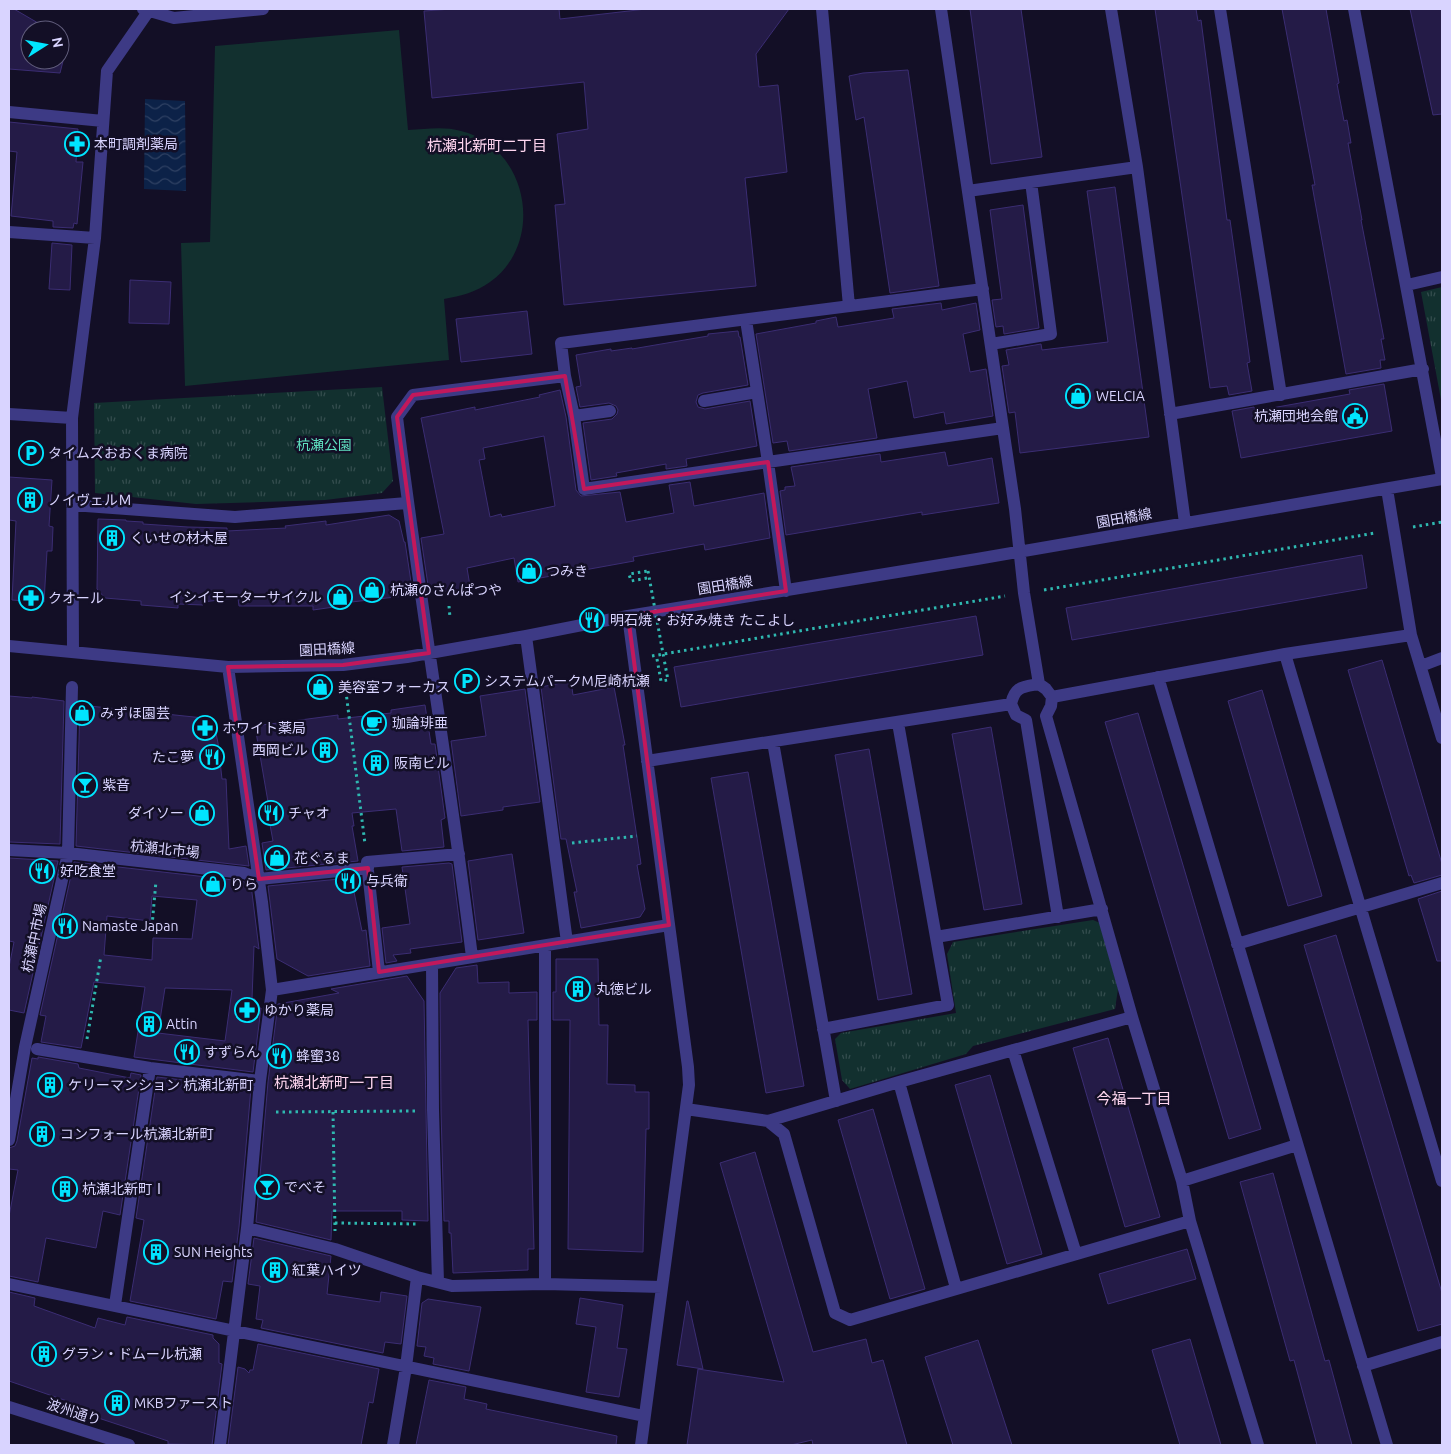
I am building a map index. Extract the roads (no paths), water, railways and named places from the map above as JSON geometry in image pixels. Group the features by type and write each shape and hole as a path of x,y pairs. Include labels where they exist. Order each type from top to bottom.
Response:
{"street":[{"path":"72,652 72,418 95,238 107,71 147,10 174,18 263,9"},
{"path":"822,9 849,306"},
{"path":"941,9 1003,428 1024,593 1039,684 1052,697 1051,706 1046,716 1132,1017 1182,1180 1190,1221 1258,1445"},
{"path":"1111,9 1137,167 1185,523"},
{"path":"1220,9 1281,395"},
{"path":"1354,9 1442,478"},
{"path":"9,112 103,121"},
{"path":"968,191 1137,167"},
{"path":"991,344 1051,334 1031,182"},
{"path":"9,232 95,238"},
{"path":"1407,285 1442,277"},
{"path":"983,289 561,343 565,376 574,416 584,489 1003,428"},
{"path":"746,320 786,591"},
{"path":"1170,414 1423,369"},
{"path":"472,957 459,854 407,503 397,417 413,395 565,376"},
{"path":"704,401 757,392"},
{"path":"574,416 610,411"},
{"path":"9,414 72,418"},
{"name":"園田橋線","path":"9,646 228,667 343,665 429,653 628,616 1019,552 1442,478"},
{"path":"1387,489 1411,635 1442,738"},
{"path":"72,505 235,517 407,503"},
{"path":"628,616 689,1085 641,1445"},
{"path":"1052,697 1285,654 1411,635"},
{"path":"526,636 567,942"},
{"path":"1285,654 1442,1181"},
{"path":"1421,666 1442,658"},
{"path":"220,1445 247,1228 260,1081 272,990 228,667"},
{"path":"1158,677 1386,1445"},
{"path":"1039,684 1020,688 1014,694 1011,704 1016,715 1026,720 1046,716"},
{"name":"杭瀬中市場","path":"9,1140 30,1029 68,853 72,688"},
{"path":"648,761 1011,704"},
{"path":"1026,720 1058,917"},
{"path":"823,1029 948,1005 898,723"},
{"path":"773,742 836,1101"},
{"path":"9,850 68,853"},
{"name":"杭瀬北市場","path":"68,853 244,873 258,879"},
{"path":"258,879 459,854"},
{"path":"367,865 379,972"},
{"path":"1237,944 1442,883"},
{"path":"936,937 1102,909"},
{"path":"272,990 669,925"},
{"path":"545,946 545,1284"},
{"path":"432,964 433,1110 438,1282"},
{"path":"686,1109 768,1121 899,1082 1132,1017"},
{"path":"37,1049 150,1068 260,1081"},
{"path":"1013,1050 1076,1254"},
{"path":"115,1305 150,1068"},
{"path":"899,1082 956,1288"},
{"path":"768,1121 784,1134 835,1313 850,1320 1190,1221"},
{"path":"1182,1180 1297,1145"},
{"path":"247,1228 335,1248 452,1286 545,1284 662,1287"},
{"path":"393,1445 418,1276"},
{"path":"9,1284 644,1416"},
{"path":"1363,1366 1442,1342"},
{"name":"波州通り","path":"9,1407 129,1445"}],"water":[{"path":"145,99 185,101 186,191 144,189"}],"place":[{"name":"本町調剤薬局","path":"77,144"},
{"name":"WELCIA","path":"1078,396"},
{"name":"杭瀬団地会館","path":"1355,416"},
{"name":"タイムズおおくま病院","path":"31,453"},
{"name":"ノイヴェルＭ","path":"30,500"},
{"name":"くいせの材木屋","path":"112,538"},
{"name":"つみき","path":"529,571"},
{"name":"杭瀬のさんぱつや","path":"372,590"},
{"name":"イシイモーターサイクル","path":"340,597"},
{"name":"クオール","path":"31,598"},
{"name":"明石焼・お好み焼き たこよし","path":"592,620"},
{"name":"システムパークM尼崎杭瀬","path":"467,681"},
{"name":"美容室フォーカス","path":"320,687"},
{"name":"みずほ園芸","path":"82,713"},
{"name":"珈論琲亜","path":"374,723"},
{"name":"ホワイト薬局","path":"205,728"},
{"name":"西岡ビル","path":"325,750"},
{"name":"たこ夢","path":"212,757"},
{"name":"阪南ビル","path":"376,763"},
{"name":"紫音","path":"85,785"},
{"name":"ダイソー","path":"202,813"},
{"name":"チャオ","path":"271,813"},
{"name":"花ぐるま","path":"277,858"},
{"name":"好吃食堂","path":"42,871"},
{"name":"与兵衛","path":"348,881"},
{"name":"りら","path":"213,884"},
{"name":"Namaste Japan","path":"65,926"},
{"name":"丸徳ビル","path":"578,989"},
{"name":"ゆかり薬局","path":"247,1010"},
{"name":"Attin","path":"149,1024"},
{"name":"すずらん","path":"187,1052"},
{"name":"蜂蜜38","path":"279,1056"},
{"name":"ケリーマンション 杭瀬北新町","path":"50,1085"},
{"name":"コンフォール杭瀬北新町","path":"42,1134"},
{"name":"でべそ","path":"267,1187"},
{"name":"杭瀬北新町Ⅰ","path":"65,1189"},
{"name":"SUN Heights","path":"156,1252"},
{"name":"紅葉ハイツ","path":"275,1270"},
{"name":"グラン・ドムール杭瀬","path":"44,1354"},
{"name":"MKBファースト","path":"117,1403"}],"district":[{"name":"杭瀬北新町二丁目","path":"487,145"},
{"name":"杭瀬北新町一丁目","path":"334,1082"},
{"name":"今福一丁目","path":"1134,1098"}],"park label":[{"name":"杭瀬公園","path":"324,445"}]}
